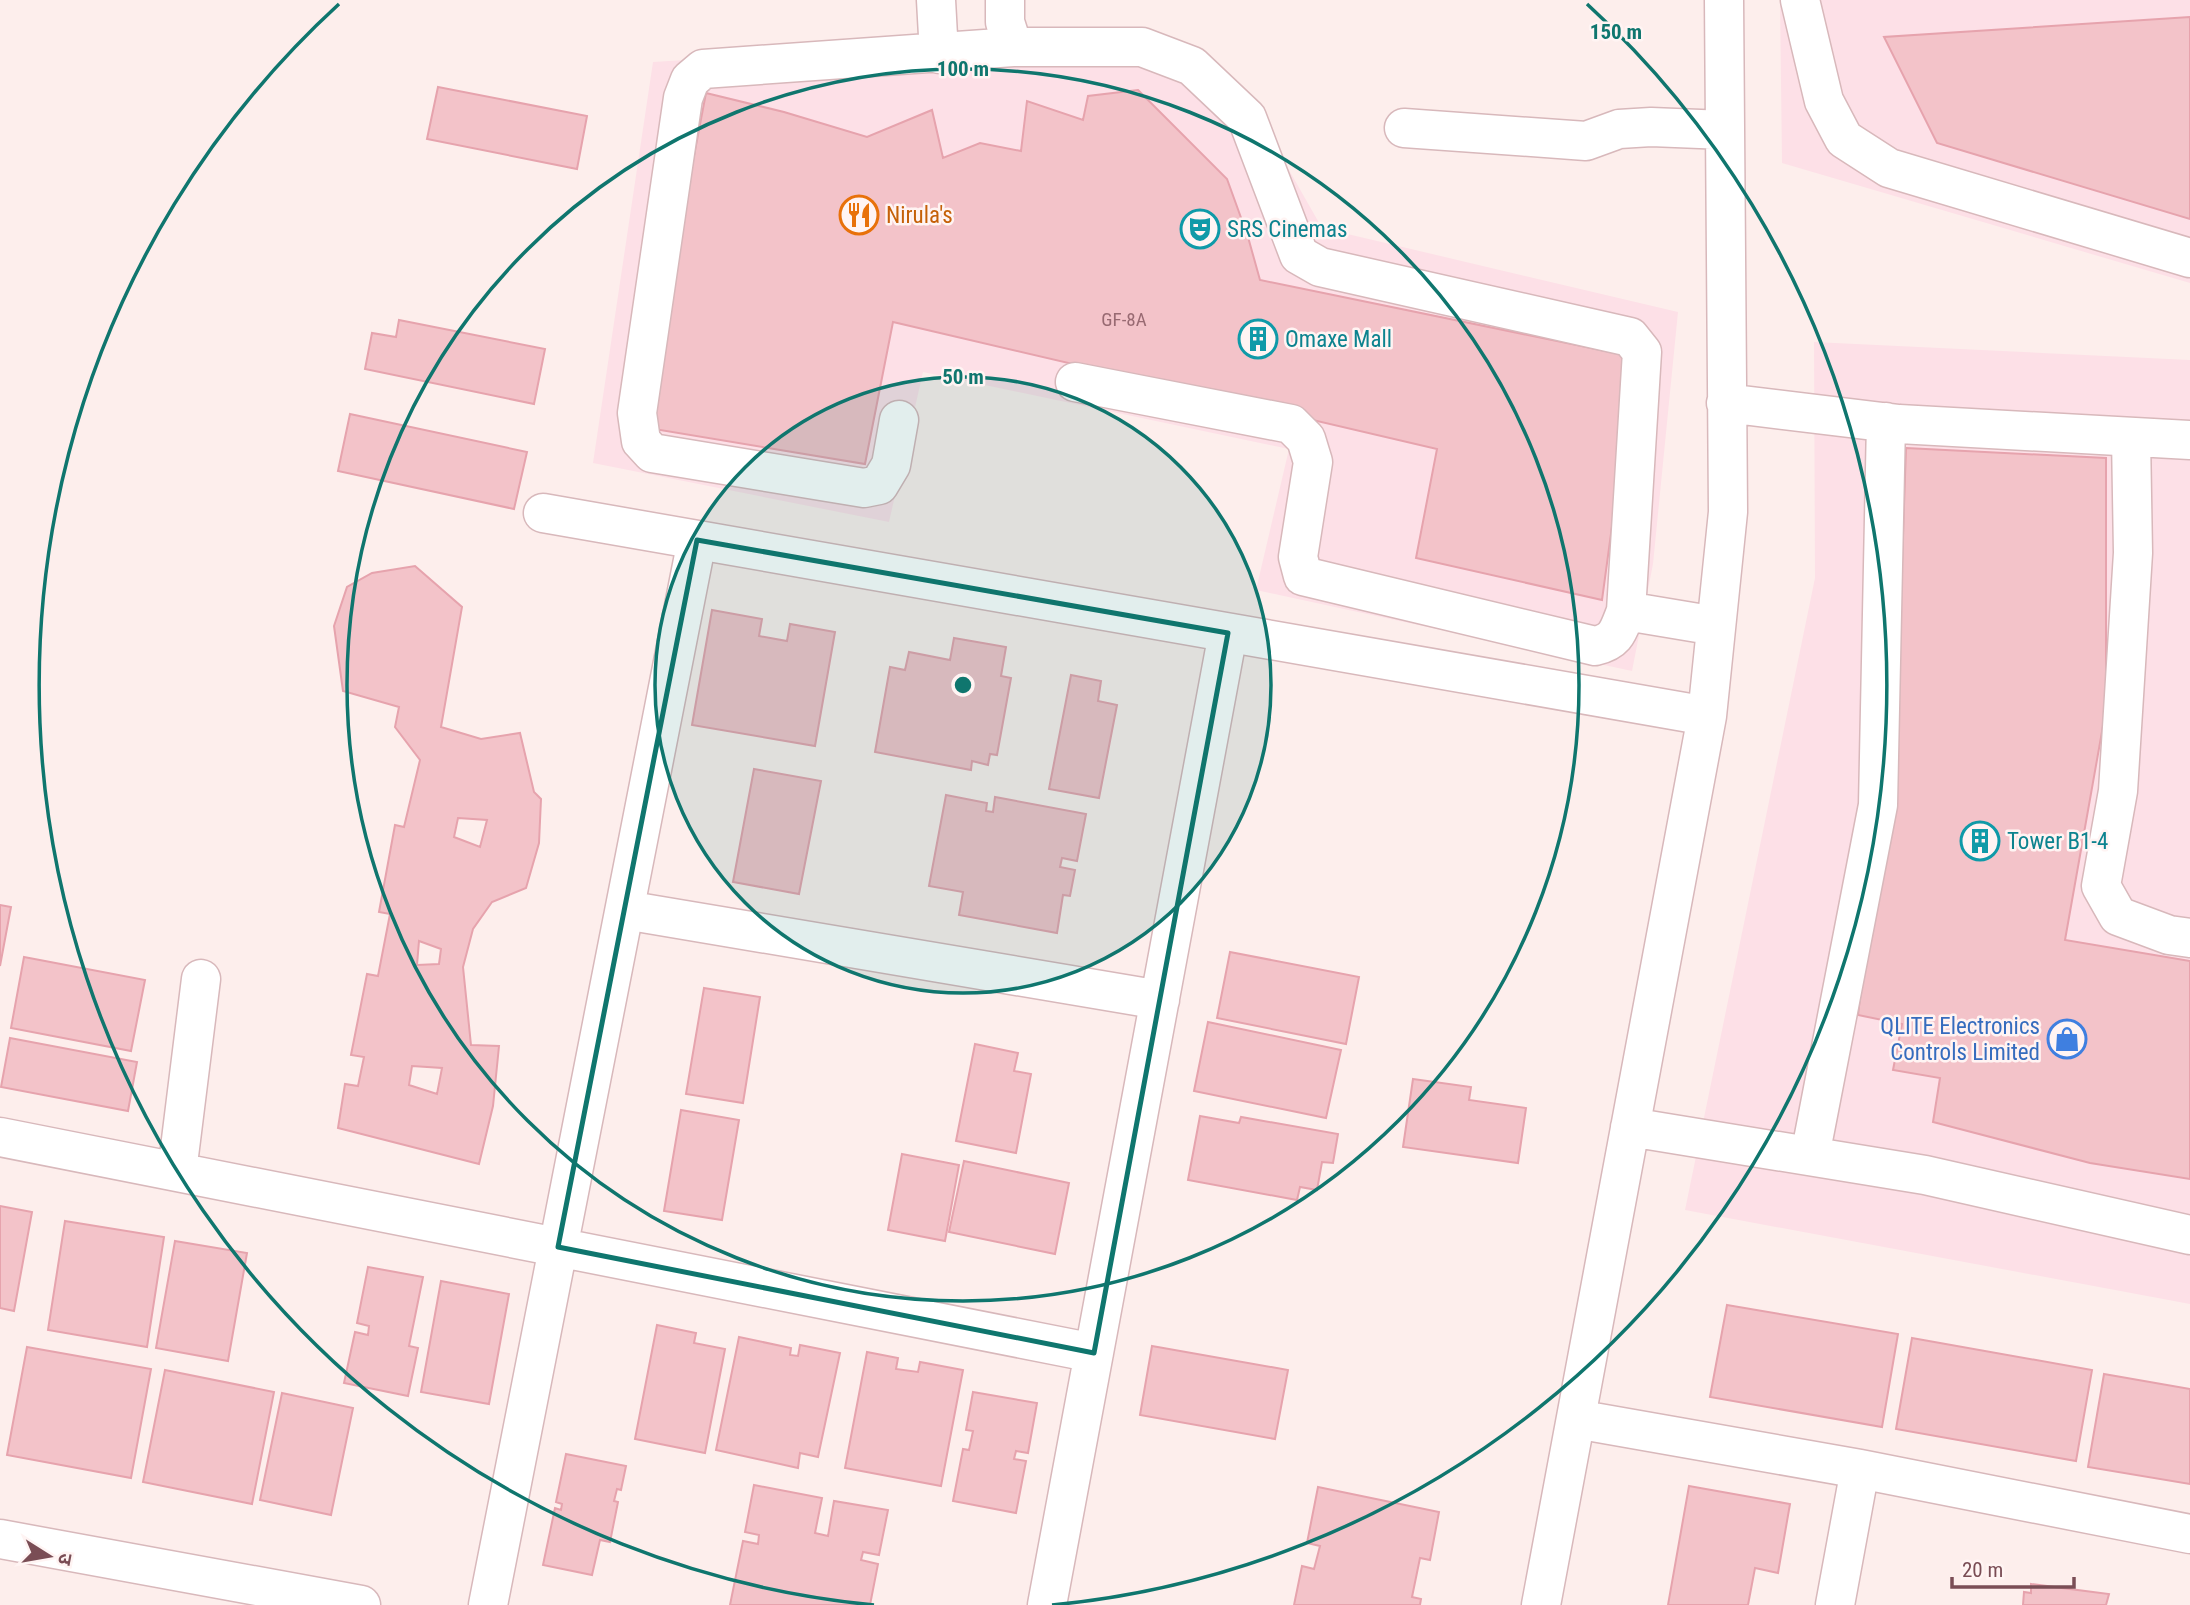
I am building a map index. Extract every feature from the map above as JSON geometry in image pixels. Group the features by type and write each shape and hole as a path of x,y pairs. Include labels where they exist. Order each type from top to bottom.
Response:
{"street":[{"path":"936,0 939,54"},
{"path":"1005,0 1005,22 1013,47"},
{"path":"1541,1605 1707,716 1728,512 1724,0"},
{"path":"1800,0 1824,101 1844,139 1889,168 2190,258"},
{"path":"899,421 891,465 878,485 864,488 652,453 641,441 637,413 683,98 690,80 703,69 1013,47 1142,47 1192,66 1247,118 1299,255 1320,267 1630,337 1642,352 1626,611 1617,634 1608,643 1595,646 1303,576 1298,557 1313,462 1306,439 1291,424 1075,382"},
{"path":"1404,128 1586,141 1619,129 1651,127 1725,130"},
{"path":"1726,403 1886,422 2190,440"},
{"path":"1810,1156 1878,804 1886,422"},
{"path":"2131,437 2133,553 2119,778 2101,886 2118,916 2169,935 2190,938"},
{"path":"543,513 1707,716"},
{"path":"488,1605 697,540"},
{"path":"1626,611 1716,626"},
{"path":"1047,1605 1228,633"},
{"path":"625,910 1160,1000"},
{"path":"177,1171 201,979"},
{"path":"1630,1127 1925,1175 2190,1235"},
{"path":"0,1137 1094,1353"},
{"path":"1576,1419 1860,1469 2190,1534"},
{"path":"1835,1605 1860,1469"},
{"path":"0,1539 361,1605"}],"highlighted area":[{"path":"697,540 1228,633 1094,1353 558,1247"}],"shaded area":[{"path":"1780,0 2190,0 2190,283 1782,163"},
{"name":"Omaxe Mall","path":"1143,32 1252,105 1322,228 1678,312 1653,564 1632,671 1256,590 1289,449 923,372 889,522 593,463 653,62"},
{"path":"1814,342 2190,360 2190,1304 1685,1210 1815,578"}],"building":[{"path":"2190,17 2190,219 1937,143 1884,37"},
{"path":"438,87 587,116 577,169 427,139"},
{"name":"Omaxe Mall","path":"1138,90 1227,179 1260,280 1635,357 1602,600 1416,558 1437,449 893,322 865,464 642,427 706,93 784,112 867,137 932,110 943,158 980,143 1021,151 1027,101 1083,120 1088,96"},
{"path":"399,320 545,349 534,404 365,369 372,333 396,337"},
{"path":"350,414 527,452 514,509 338,471"},
{"name":"Tower B1-4","path":"1906,448 2106,458 2106,709 2065,940 2190,961 2190,1179 2090,1163 1933,1122 1940,1078 1893,1070 1902,1024 1858,1015 1898,680"},
{"path":"415,566 462,607 441,727 481,739 520,733 534,792 541,799 539,843 526,888 492,902 473,929 463,967 471,1045 499,1046 493,1106 479,1164 338,1128 345,1084 358,1086 364,1057 351,1055 367,974 378,976 390,914 379,912 395,825 404,827 420,760 395,727 399,707 343,691 334,626 347,587 372,573","holes":["458,818 487,820 480,847 454,837","419,941 441,949 439,964 417,965","412,1066 442,1068 437,1094 409,1085"]},
{"path":"712,610 762,619 759,636 787,641 790,624 835,632 815,746 692,725"},
{"path":"954,638 1006,647 1001,676 1011,678 997,755 990,754 988,765 972,761 971,770 875,752 890,667 905,670 909,652 950,660"},
{"path":"1071,675 1101,681 1098,701 1117,705 1099,798 1049,789"},
{"path":"754,769 821,781 799,894 733,882"},
{"path":"946,795 987,803 986,811 993,812 995,797 1086,814 1077,861 1062,858 1060,867 1075,870 1070,896 1063,895 1057,933 959,915 963,892 929,886"},
{"path":"0,905 11,907 0,966"},
{"path":"1230,952 1359,977 1346,1044 1217,1018"},
{"path":"24,957 145,980 131,1051 11,1028"},
{"path":"704,988 760,997 743,1103 686,1094"},
{"path":"1208,1022 1341,1050 1326,1118 1194,1091"},
{"path":"10,1038 137,1062 128,1111 1,1087"},
{"path":"975,1044 1018,1053 1014,1071 1031,1074 1016,1153 956,1141"},
{"path":"1413,1079 1471,1087 1469,1100 1526,1108 1518,1163 1403,1147"},
{"path":"681,1110 739,1120 722,1220 664,1211"},
{"path":"1200,1116 1239,1123 1241,1117 1338,1134 1333,1163 1322,1162 1317,1190 1300,1187 1297,1200 1188,1180"},
{"path":"902,1154 959,1165 945,1241 888,1230"},
{"path":"964,1161 1069,1183 1055,1254 949,1232"},
{"path":"0,1206 32,1212 14,1311 0,1308"},
{"path":"65,1221 164,1237 147,1347 48,1330"},
{"path":"175,1241 247,1253 228,1361 156,1348"},
{"path":"368,1267 423,1277 409,1346 418,1348 408,1396 344,1383 355,1332 368,1335 369,1326 357,1323"},
{"path":"441,1281 509,1294 489,1404 421,1392"},
{"path":"1727,1305 1898,1334 1882,1427 1710,1397"},
{"path":"657,1325 696,1333 694,1343 725,1349 705,1453 635,1439"},
{"path":"739,1337 791,1348 790,1355 798,1356 800,1345 840,1353 818,1457 800,1453 798,1468 716,1450"},
{"path":"1912,1338 2092,1370 2076,1461 1896,1429"},
{"path":"1152,1346 1288,1370 1275,1439 1140,1415"},
{"path":"27,1347 151,1369 131,1478 7,1455"},
{"path":"867,1352 898,1358 896,1369 918,1372 920,1362 963,1370 941,1486 845,1468"},
{"path":"165,1370 274,1392 252,1504 143,1482"},
{"path":"2104,1374 2190,1389 2190,1484 2088,1467"},
{"path":"973,1392 1037,1403 1028,1453 1016,1451 1014,1459 1026,1461 1016,1513 953,1501 963,1449 969,1450 973,1431 966,1430"},
{"path":"282,1393 353,1408 331,1515 260,1500"},
{"path":"566,1454 626,1466 621,1490 617,1489 614,1501 618,1502 610,1542 600,1540 592,1575 543,1565 555,1508 561,1510 562,1504 556,1502"},
{"path":"754,1485 822,1498 815,1533 828,1536 834,1501 888,1510 879,1555 863,1552 861,1560 878,1564 870,1605 730,1605 743,1541 758,1544 759,1535 745,1532"},
{"path":"1689,1486 1790,1504 1778,1573 1755,1568 1748,1605 1668,1605"},
{"path":"1318,1487 1439,1512 1430,1560 1420,1558 1412,1597 1421,1599 1420,1605 1294,1605 1302,1566 1314,1569 1320,1546 1307,1543"},
{"path":"2031,1584 2109,1594 2106,1605 2023,1605 2024,1592 2031,1593"}],"place":[{"name":"Nirula's","path":"859,215"},
{"name":"SRS Cinemas","path":"1200,229"},
{"name":"Omaxe Mall","path":"1258,339"},
{"name":"Tower B1-4","path":"1980,841"},
{"name":"QLITE Electronics Controls Limited","path":"2067,1039"}]}
